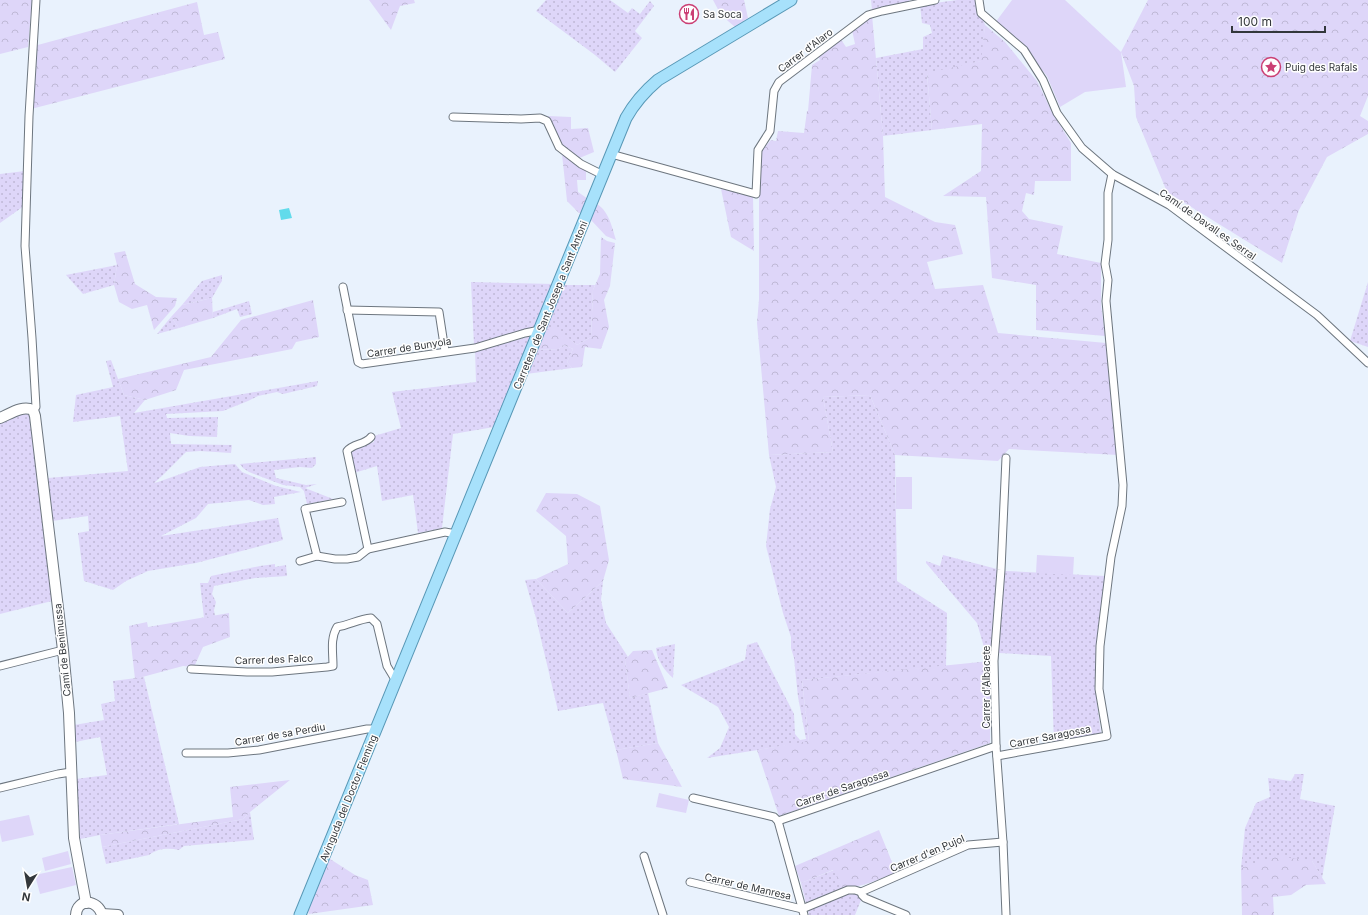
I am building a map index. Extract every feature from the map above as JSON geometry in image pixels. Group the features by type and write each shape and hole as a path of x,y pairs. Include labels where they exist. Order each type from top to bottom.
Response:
{"main road":[{"name":"Carretera de Sant Josep a Sant Antoni","path":"396,681 611,154 633,105 649,87 658,80 791,0"},
{"name":"Avinguda del Doctor Fleming","path":"300,915 396,681"}],"street":[{"path":"0,418 20,409 26,408 33,410 36,407 25,246 29,116 36,0"},
{"name":"Carrer d'Alaro","path":"611,154 756,194 758,150 770,131 774,91 779,82 868,15 888,9 935,0"},
{"name":"Camí de Davall es Serral","path":"979,0 981,13 1024,50 1043,80 1057,113 1082,148 1112,174 1168,205 1317,315 1368,363"},
{"path":"453,117 521,119 540,118 548,121 559,147 581,164 603,175"},
{"name":"Carrer Saragossa","path":"997,756 1107,736 1099,690 1100,646 1111,557 1122,506 1123,485 1106,301 1108,280 1105,264 1108,240 1108,193 1112,174"},
{"name":"Carrer de Bunyola","path":"343,287 358,362 362,364 445,351 475,348 525,333 535,331 539,332"},
{"path":"347,310 438,312 445,351"},
{"name":"Camí de Benimussa","path":"33,410 35,416 63,650 69,713 74,838 86,903"},
{"path":"368,549 347,451 350,446 368,440 371,437"},
{"name":"Carrer d'Albacete","path":"1006,458 1001,570 994,652 996,746 1003,842 1006,915"},
{"path":"317,556 305,510 342,502"},
{"path":"300,561 317,556 346,559 358,556 368,549 445,532 456,534"},
{"name":"Carrer des Falco","path":"190,669 272,672 334,666 332,641 337,627 371,618 377,624 387,666 396,681"},
{"path":"0,666 63,650"},
{"name":"Carrer de sa Perdiu","path":"186,753 228,753 259,750 367,729 376,729"},
{"name":"Carrer de Saragossa","path":"778,821 996,746"},
{"path":"0,788 71,772"},
{"path":"693,798 774,817 778,821 803,912"},
{"name":"Carrer d'en Pujol","path":"803,912 848,890 861,892 968,845 1003,842"},
{"path":"644,856 663,915"},
{"name":"Carrer de Manresa","path":"690,882 803,912"},
{"path":"861,892 865,898 906,915"},
{"path":"76,915 76,912 80,906 86,903 93,903 99,907 102,914 118,915"}],"green space":[{"path":"0,0 32,0 28,47 0,54"},
{"path":"369,0 414,0 415,3 400,6 391,30"},
{"path":"546,0 610,0 628,13 632,8 640,14 650,1 654,6 635,31 642,38 615,72 595,55 536,11"},
{"path":"713,0 744,0 748,18 735,27 721,15"},
{"path":"871,0 909,0 910,2 872,10"},
{"path":"957,0 977,0 985,25 982,61 927,74 932,130 883,136 876,58 923,49 923,37 932,33 930,25 922,23 920,5"},
{"path":"1012,0 1065,0 1121,52 1126,87 1085,92 1060,107 1047,76 1024,49 995,23"},
{"path":"1148,0 1368,0 1368,96 1360,116 1368,121 1368,134 1327,157 1299,210 1282,263 1167,192 1136,117 1134,86 1121,52"},
{"path":"197,2 204,35 218,32 225,59 31,109 34,46"},
{"path":"872,15 883,136 885,197 935,222 955,225 963,254 927,262 935,289 983,285 998,333 1106,343 1118,455 1009,449 998,461 895,455 870,395 823,397 833,452 769,455 757,323 759,299 759,154 771,140 776,141 778,131 804,133 808,111 812,65 820,60 818,56 840,38 846,47 855,44 852,30"},
{"path":"985,25 1005,42 1037,81 1052,112 1071,143 1071,181 1035,181 1034,195 1026,193 1022,211 1029,219 1063,226 1057,254 1101,263 1101,305 1105,336 1036,330 1036,285 992,278 986,197 943,196 981,171 982,124 932,130 927,73 981,61"},
{"path":"548,116 571,117 571,129 588,128 594,152 577,159 562,149"},
{"path":"562,154 586,169 586,180 577,180 578,192 588,199 583,213 579,213 567,201"},
{"path":"25,171 24,206 0,223 0,174"},
{"path":"721,189 753,196 754,251 731,237"},
{"path":"595,203 603,209 606,214 616,240 606,236 591,220 590,217"},
{"path":"601,237 607,241 615,243 610,286 604,300 609,327 601,349 585,347 582,367 572,368 567,362 573,349 564,345 559,349 537,350 544,330 554,326 577,345 591,337 593,290 600,274"},
{"path":"125,251 135,284 156,297 177,298 175,306 154,330 147,305 132,309 119,302 114,285 117,265 114,253"},
{"path":"117,265 114,285 83,294 66,275"},
{"path":"222,275 222,281 212,298 182,305 202,281"},
{"path":"471,282 555,284 537,327 474,345"},
{"path":"1368,282 1368,347 1350,341"},
{"path":"562,285 595,285 593,290 591,337 577,345 554,327 544,330"},
{"path":"212,298 213,318 179,328 171,317 182,305"},
{"path":"313,300 319,337 296,342 292,349 184,370 176,390 145,400 124,395 118,379 211,357 241,320"},
{"path":"249,301 252,314 240,317 237,309 213,318 213,312"},
{"path":"171,317 179,328 157,334"},
{"path":"532,336 494,427 453,434 442,528 418,533 413,495 382,501 377,466 354,473 350,450 374,442 374,436 401,428 392,392 476,382 475,350"},
{"path":"564,345 573,349 567,362 572,368 526,374 537,350 559,349"},
{"path":"111,360 124,395 145,400 134,413 318,381 317,386 283,394 277,392 258,396 223,411 166,414 167,418 218,417 217,437 189,436 170,433 171,444 232,445 231,453 200,451 186,452 154,483 200,467 235,464 242,472 276,486 301,492 274,497 275,504 263,505 249,500 208,504 196,518 161,536 278,518 283,540 196,563 148,571 126,581 113,590 84,581 78,533 89,531 88,516 52,521 48,478 128,471 120,416 73,422 76,395 113,387 106,361"},
{"path":"870,395 895,455 897,581 947,613 946,666 802,680 809,742 707,758 720,748 729,727 718,707 681,685 745,660 747,645 757,642 794,714 795,734 800,740 806,739 798,697 794,658 791,648 791,637 783,613 766,546 770,509 776,487 769,455 833,452 823,397"},
{"path":"23,413 28,413 30,415 52,601 0,614 0,423"},
{"path":"316,457 316,464 312,468 300,467 274,470 276,478 306,485 317,484 305,488 333,499 307,504 304,491 300,487 283,485 249,472 240,464"},
{"path":"896,477 912,477 912,509 896,509"},
{"path":"546,493 577,494 600,506 609,560 603,581 568,613 536,579 568,564 566,536 536,511"},
{"path":"943,555 997,569 990,661 988,661 977,623 926,563 926,561 940,566"},
{"path":"1037,555 1074,557 1073,575 1036,573"},
{"path":"275,564 275,567 286,565 287,576 255,578 214,586 212,594 216,602 214,610 215,616 204,618 200,583 208,583 211,576"},
{"path":"1006,571 1105,576 1096,649 1096,695 1101,734 1054,743 1051,656 999,653 996,644 1003,573"},
{"path":"536,579 568,613 603,581 601,600 606,623 628,657 625,660 630,698 648,693 658,743 616,750 603,703 558,711 536,618 525,580"},
{"path":"229,613 230,637 203,647 194,667 183,666 135,679 129,626 147,622 148,627"},
{"path":"675,644 673,678 667,672 658,657 656,648"},
{"path":"652,650 668,688 630,698 625,660 633,651"},
{"path":"990,661 990,743 779,816 757,750 809,741 802,680"},
{"path":"144,677 179,824 80,839 76,779 107,775 100,737 75,742 74,725 104,720 101,704 115,701 113,681"},
{"path":"658,743 682,787 623,779 616,750"},
{"path":"1295,774 1304,774 1300,799 1335,806 1322,878 1312,861 1241,868 1245,828 1256,803 1270,797 1268,778 1291,781"},
{"path":"290,780 243,819 102,847 100,835 233,817 230,787"},
{"path":"659,793 689,800 686,813 656,807"},
{"path":"250,812 254,840 184,846 179,850 164,849 149,855 106,864 102,847 243,819"},
{"path":"29,815 34,835 2,842 0,821"},
{"path":"879,830 896,872 870,883 843,888 833,870 801,883 795,866"},
{"path":"68,851 71,864 45,871 42,858"},
{"path":"1275,856 1312,861 1326,884 1306,885 1291,895 1273,897 1274,915 1242,915 1241,868"},
{"path":"327,857 355,875 368,880 373,905 309,914 307,908"},
{"path":"72,867 76,885 40,894 35,875"},
{"path":"834,870 843,888 806,903 801,883"},
{"path":"855,892 861,900 855,915 809,915 808,909"}],"water":[{"path":"289,208 292,218 281,220 279,210"}],"place":[{"name":"Sa Soca","path":"689,14"},
{"name":"Puig des Rafals","path":"1271,67"}]}
